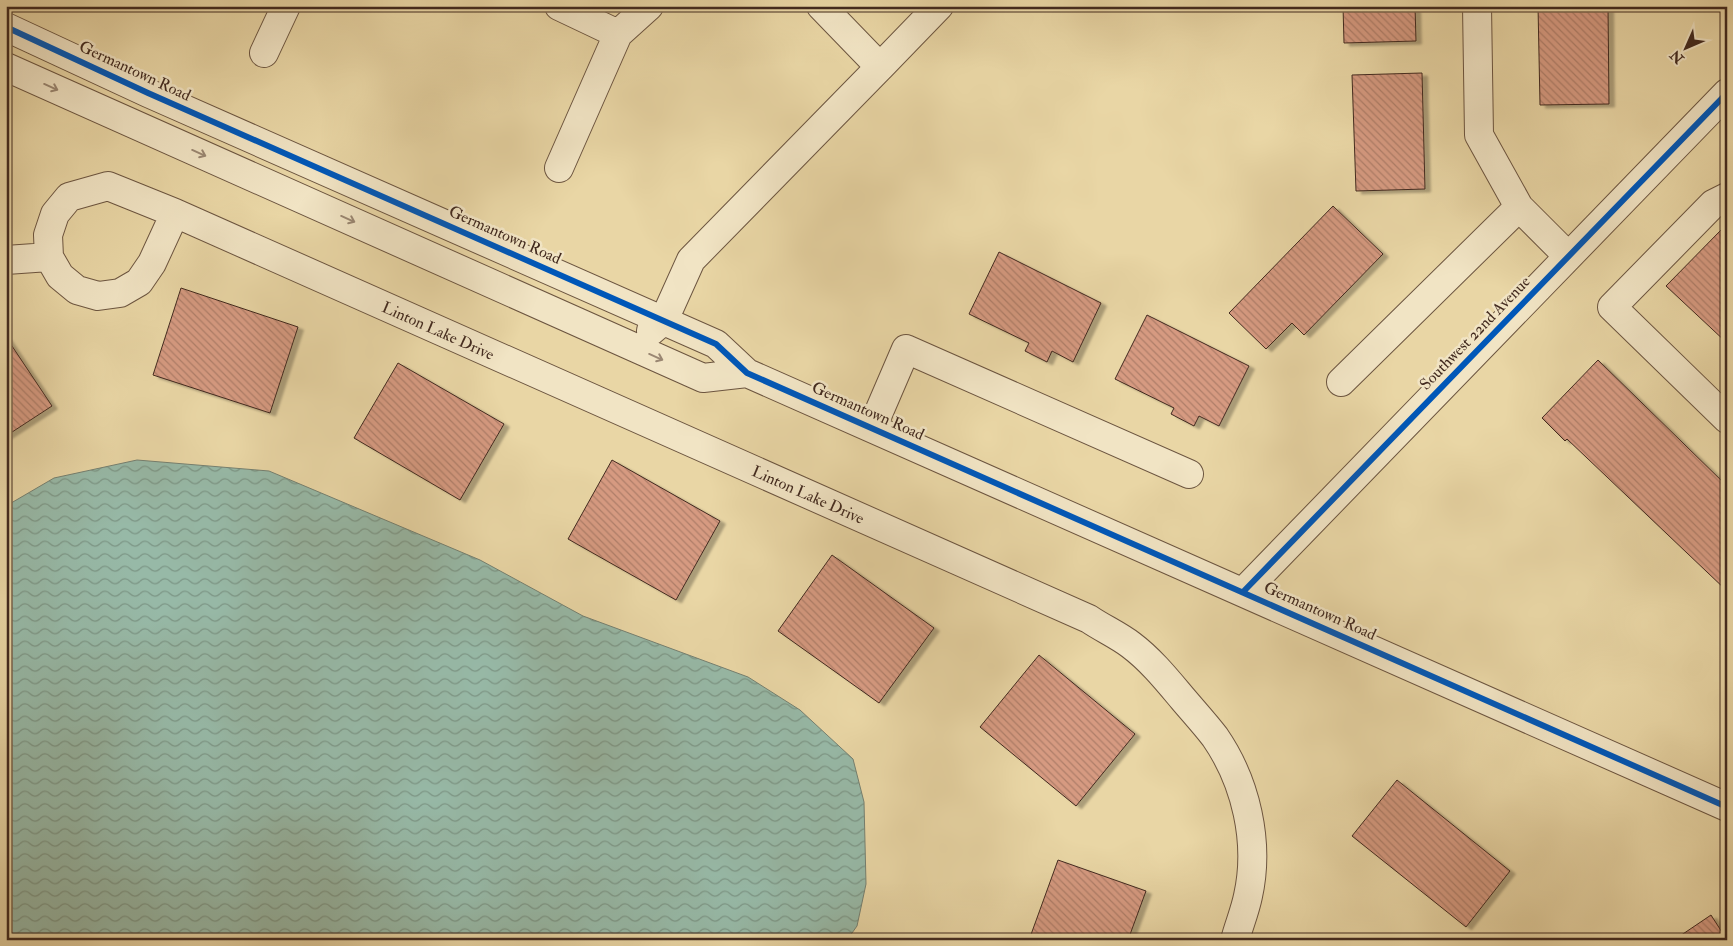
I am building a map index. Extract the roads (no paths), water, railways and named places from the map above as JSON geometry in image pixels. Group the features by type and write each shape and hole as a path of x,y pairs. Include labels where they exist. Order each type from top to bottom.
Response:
{"street":[{"path":"264,53 286,6"},
{"path":"559,6 618,34"},
{"path":"559,168 618,34 649,6"},
{"path":"821,6 880,66"},
{"path":"374,231 385,224 585,314 632,331 649,332 664,320 691,260 939,6"},
{"path":"1477,6 1479,135 1519,207 1568,256"},
{"name":"Germantown Road","path":"6,27 148,93 716,344 747,374 1727,807"},
{"name":"Germantown Road","path":"6,67 703,378 747,374"},
{"name":"Southwest 22nd Avenue","path":"1244,592 1727,92"},
{"name":"Linton Lake Drive","path":"175,213 152,263 139,282 120,293 98,296 77,290 60,276 50,257 48,235 55,214 69,197 108,186 175,213 1080,616 1129,643 1147,658 1202,720 1224,752 1238,780 1246,802 1252,857 1248,896 1235,940"},
{"path":"1727,197 1713,204 1612,307 1727,419"},
{"path":"1341,382 1519,207"},
{"path":"6,260 50,257"},
{"path":"872,428 906,350 1189,474"}],"water":[{"path":"137,460 269,471 480,560 583,616 748,677 800,710 853,759 864,802 866,884 857,926 847,940 6,940 6,506 54,478"}]}
